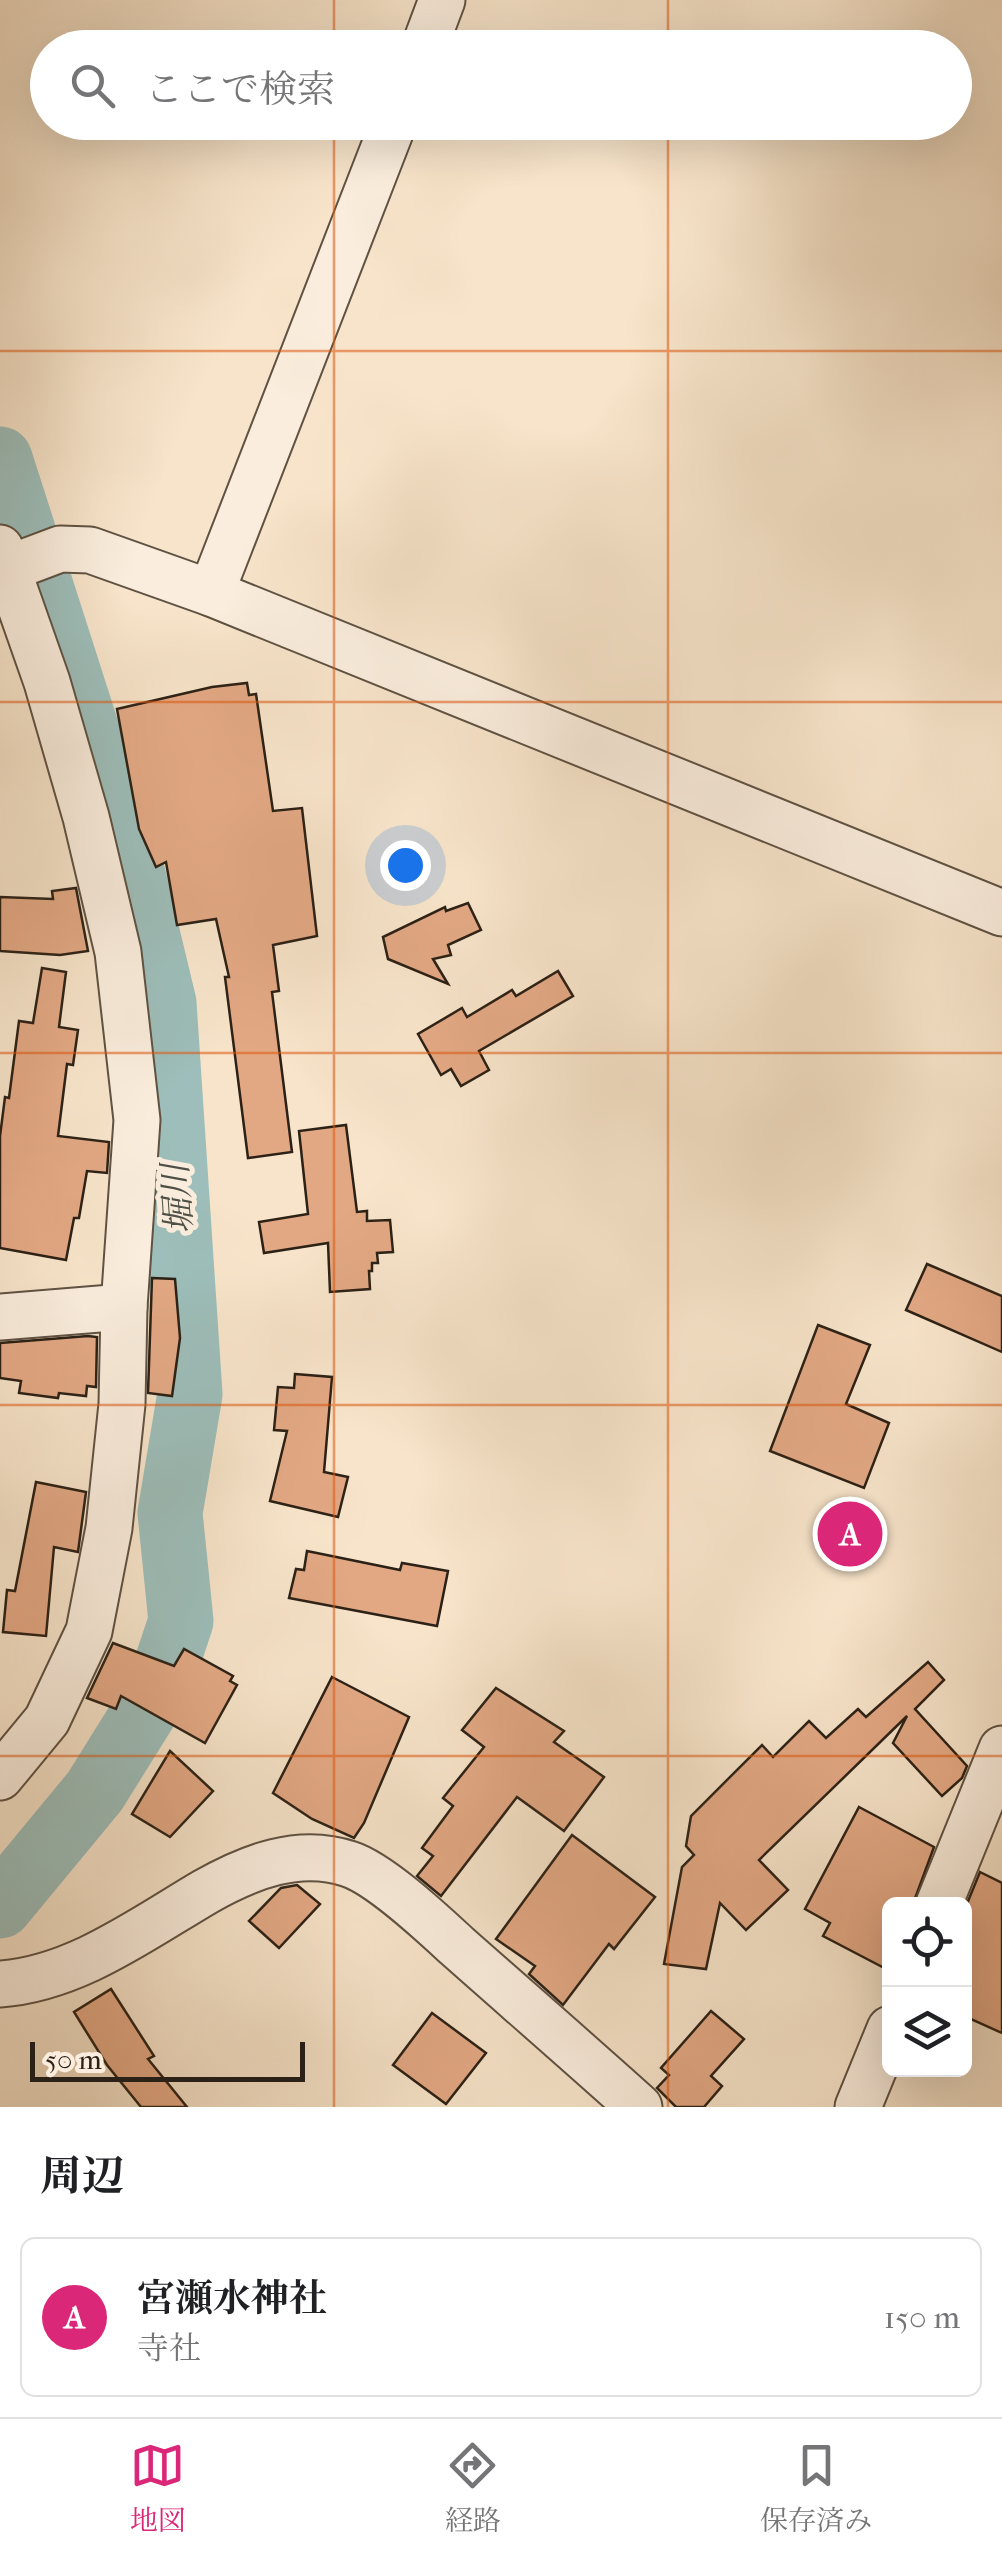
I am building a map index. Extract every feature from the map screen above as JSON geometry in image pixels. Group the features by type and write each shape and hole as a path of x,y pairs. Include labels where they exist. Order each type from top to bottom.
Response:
{"street":[{"path":"431,30 442,0"},
{"path":"210,593 387,140"},
{"path":"0,1777 48,1720 90,1630 109,1528 122,1404 124,1307 137,1120 118,952 86,816 8,560 60,549 90,550 210,593 1002,914"},
{"path":"0,1316 124,1307"},
{"path":"943,1897 1002,1749"},
{"path":"0,1984 30,1982 62,1971 122,1941 243,1870 306,1856 352,1864 410,1904 639,2107"},
{"path":"858,2107 882,2048"}],"building":[{"path":"247,683 249,695 256,694 273,811 302,808 317,936 273,945 279,991 272,992 292,1152 248,1158 225,977 229,977 216,919 177,925 166,862 156,867 139,829 117,709"},
{"path":"76,888 88,951 60,955 0,951 0,897 53,899 52,891"},
{"path":"468,903 481,930 448,945 451,955 433,959 448,984 388,959 383,937 445,907 446,911"},
{"path":"42,968 66,972 59,1027 78,1030 73,1065 67,1064 58,1136 109,1142 107,1173 87,1171 79,1218 74,1218 66,1260 0,1248 0,1136 5,1097 9,1098 19,1021 33,1023"},
{"path":"558,971 573,996 479,1051 489,1070 461,1086 451,1069 441,1075 418,1034 462,1008 467,1017 512,990 516,996"},
{"path":"346,1125 357,1212 367,1211 367,1221 390,1220 393,1252 377,1253 378,1263 372,1263 369,1271 370,1289 330,1292 328,1243 264,1253 259,1222 308,1214 299,1131"},
{"path":"927,1264 1002,1296 1002,1352 906,1310"},
{"path":"152,1278 175,1279 180,1338 172,1396 148,1393"},
{"path":"818,1325 870,1345 846,1404 889,1423 864,1488 770,1451"},
{"path":"97,1337 96,1387 87,1386 86,1396 59,1393 58,1398 19,1393 21,1381 0,1378 0,1343"},
{"path":"295,1374 332,1377 324,1472 348,1477 338,1517 270,1501 287,1431 274,1430 278,1387 294,1388"},
{"path":"36,1482 86,1492 78,1552 54,1547 46,1636 3,1632 7,1590 15,1591"},
{"path":"307,1551 400,1570 402,1563 448,1571 437,1626 289,1598 296,1569 304,1570"},
{"path":"113,1643 174,1666 184,1649 233,1676 230,1681 237,1685 205,1743 121,1696 116,1709 87,1698"},
{"path":"928,1662 944,1680 915,1709 967,1766 962,1778 942,1796 893,1743 907,1716 759,1860 788,1890 746,1930 720,1903 706,1969 664,1964 682,1867 694,1855 686,1846 691,1816 762,1745 773,1757 809,1721 826,1738 858,1709 866,1717"},
{"path":"332,1677 409,1717 354,1838 312,1819 273,1793"},
{"path":"496,1688 564,1731 554,1742 604,1777 564,1831 517,1797 441,1896 417,1876 433,1856 422,1848 453,1806 443,1798 484,1747 462,1730"},
{"path":"170,1751 213,1791 170,1837 132,1814"},
{"path":"859,1807 934,1847 916,1897 882,1897 882,1967 823,1936 830,1923 805,1909"},
{"path":"572,1835 655,1897 614,1949 609,1944 563,2005 529,1974 535,1966 496,1939"},
{"path":"980,1872 1002,1883 1002,2033 972,2020 970,1897"},
{"path":"297,1885 320,1904 279,1948 249,1921 281,1888"},
{"path":"111,1989 154,2056 148,2059 187,2107 141,2107 107,2065 74,2012"},
{"path":"711,2011 744,2039 711,2076 722,2086 704,2107 676,2107 657,2088 669,2075 661,2068"},
{"path":"432,2013 486,2053 446,2104 393,2065"}],"waterway":[{"name":"堀川","path":"0,459 133,874 164,1003 190,1394 170,1513 181,1621 158,1690 95,1791 0,1906"}],"place":[{"name":"宮瀬水神社","path":"850,1534"}]}
